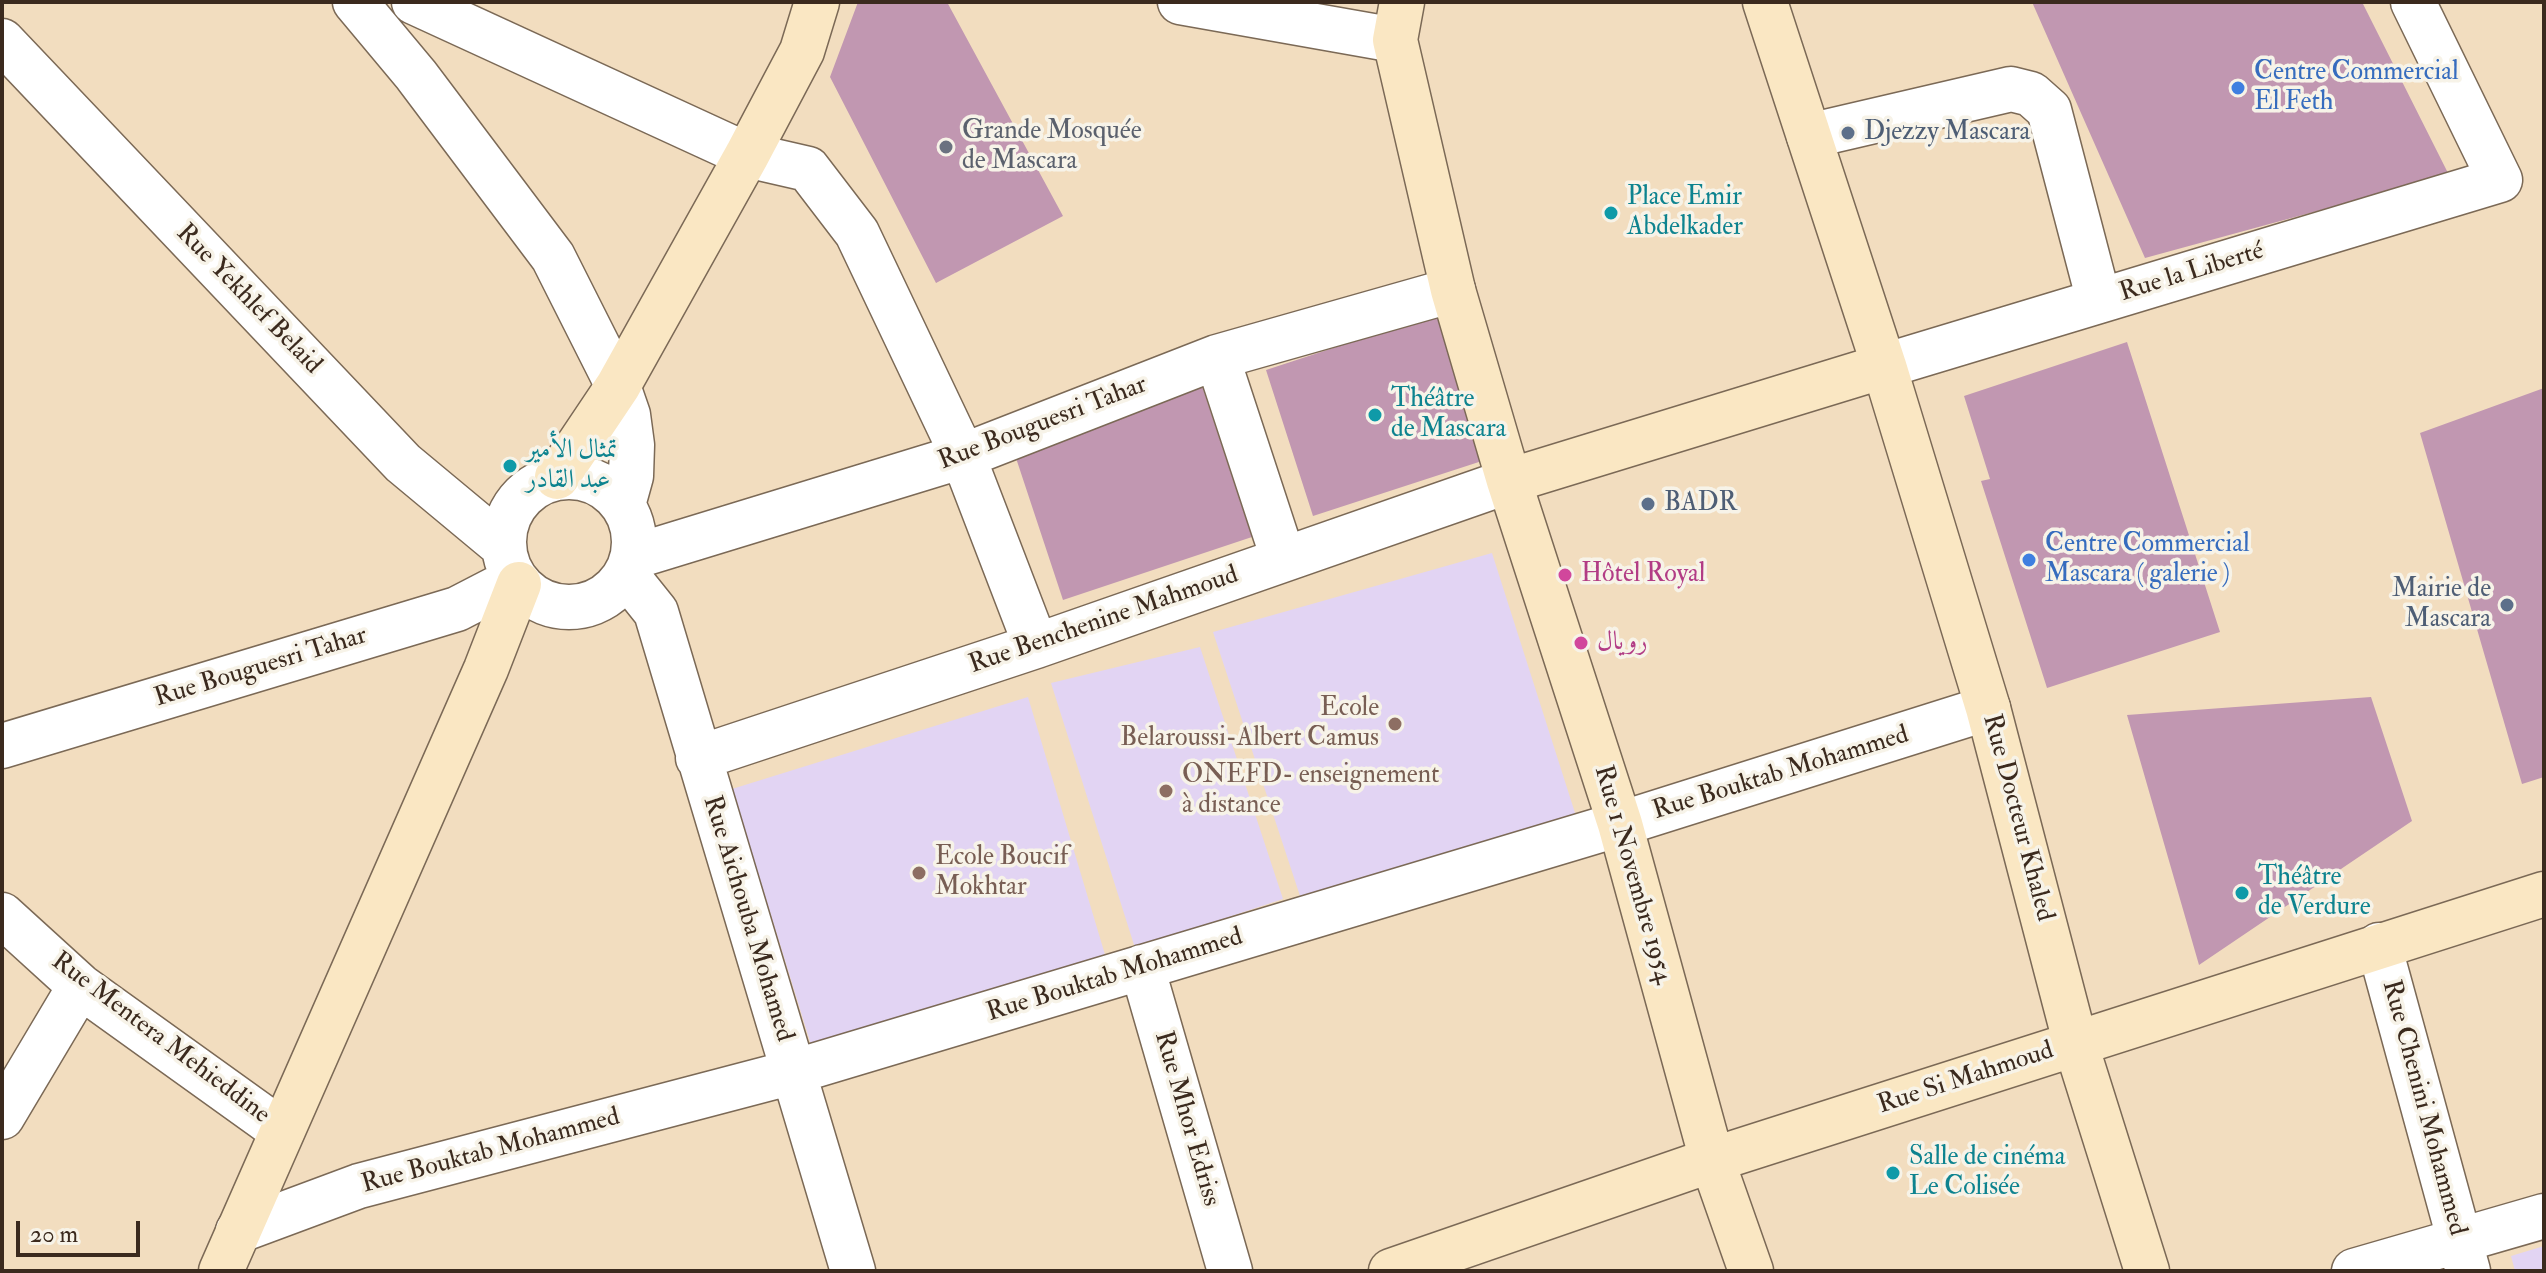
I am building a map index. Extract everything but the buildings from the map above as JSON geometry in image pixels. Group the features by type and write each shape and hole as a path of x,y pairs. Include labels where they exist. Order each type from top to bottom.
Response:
{"street":[{"path":"355,2 416,75 553,257 618,386 628,415 632,445 623,505"},
{"path":"414,2 747,155 808,169 857,233 963,456 1036,646"},
{"path":"557,477 618,386 747,155 802,51 817,2"},
{"path":"1180,2 1398,21"},
{"name":"Rue Docteur Khaled","path":"1765,2 1884,366 1988,708 2076,1045 2147,1271"},
{"name":"Rue la Liberté","path":"1884,366 2500,180 2413,2"},
{"name":"Rue 1 Novembre 1954","path":"1398,21 1453,290 1509,481 1620,824 1712,1160 1751,1271"},
{"name":"Rue Yekhlef Belaid","path":"2,41 403,463 513,570"},
{"path":"1809,136 2011,89 2031,94 2049,110 2099,301"},
{"name":"Rue Bouguesri Tahar","path":"628,568 963,456 1217,357 1453,290"},
{"path":"1217,357 1283,558"},
{"path":"1509,481 1884,366"},
{"path":"221,1271 486,669 513,570 512,510 531,489 557,477 571,476 601,484 623,505 635,539 628,568 609,594 572,607 552,605 534,598 513,570"},
{"name":"Rue Benchenine Mahmoud","path":"698,758 1036,646 1509,481"},
{"name":"Rue Aichouba Mohamed","path":"628,568 656,612 853,1271"},
{"name":"Rue Bouguesri Tahar","path":"2,746 457,609 513,570"},
{"name":"Rue Bouktab Mohammed","path":"238,1231 359,1186 793,1072 1620,824 1988,708"},
{"name":"Rue Si Mahmoud","path":"1391,1271 1712,1160 2544,894"},
{"name":"Rue Mentera Mehieddine","path":"2,915 80,986 282,1131"},
{"name":"Rue Chenini Mohammed","path":"2379,945 2463,1256"},
{"name":"Rue Mhor Edriss","path":"1142,967 1230,1271"},
{"path":"2,1117 80,986"},
{"path":"2354,1271 2463,1256 2544,1216"}],"shaded area":[{"name":"Ecole Belaroussi-Albert Camus","path":"1492,553 1576,816 1300,896 1213,632"},
{"name":"ONEFD- enseignement à distance","path":"1200,647 1283,899 1135,948 1051,683"},
{"name":"Ecole Boucif Mokhtar","path":"1028,697 1106,958 812,1048 732,789"},
{"path":"2544,1246 2544,1271 2515,1271 2511,1256"}],"place":[{"name":"Centre Commercial El Feth","path":"2238,88"},
{"name":"Djezzy Mascara","path":"1848,133"},
{"name":"Grande Mosquée de Mascara","path":"946,147"},
{"name":"Place Emir Abdelkader","path":"1611,213"},
{"name":"Théâtre de Mascara","path":"1375,415"},
{"name":"تمثال الأمير عبد القادر","path":"510,466"},
{"name":"BADR","path":"1648,504"},
{"name":"Centre Commercial Mascara ( galerie )","path":"2029,560"},
{"name":"Hôtel Royal","path":"1565,575"},
{"name":"Mairie de Mascara","path":"2507,605"},
{"name":"رويال","path":"1581,643"},
{"name":"Ecole Belaroussi-Albert Camus","path":"1395,724"},
{"name":"ONEFD- enseignement à distance","path":"1166,791"},
{"name":"Ecole Boucif Mokhtar","path":"919,873"},
{"name":"Théâtre de Verdure","path":"2242,893"},
{"name":"Salle de cinéma Le Colisée","path":"1893,1173"}]}
